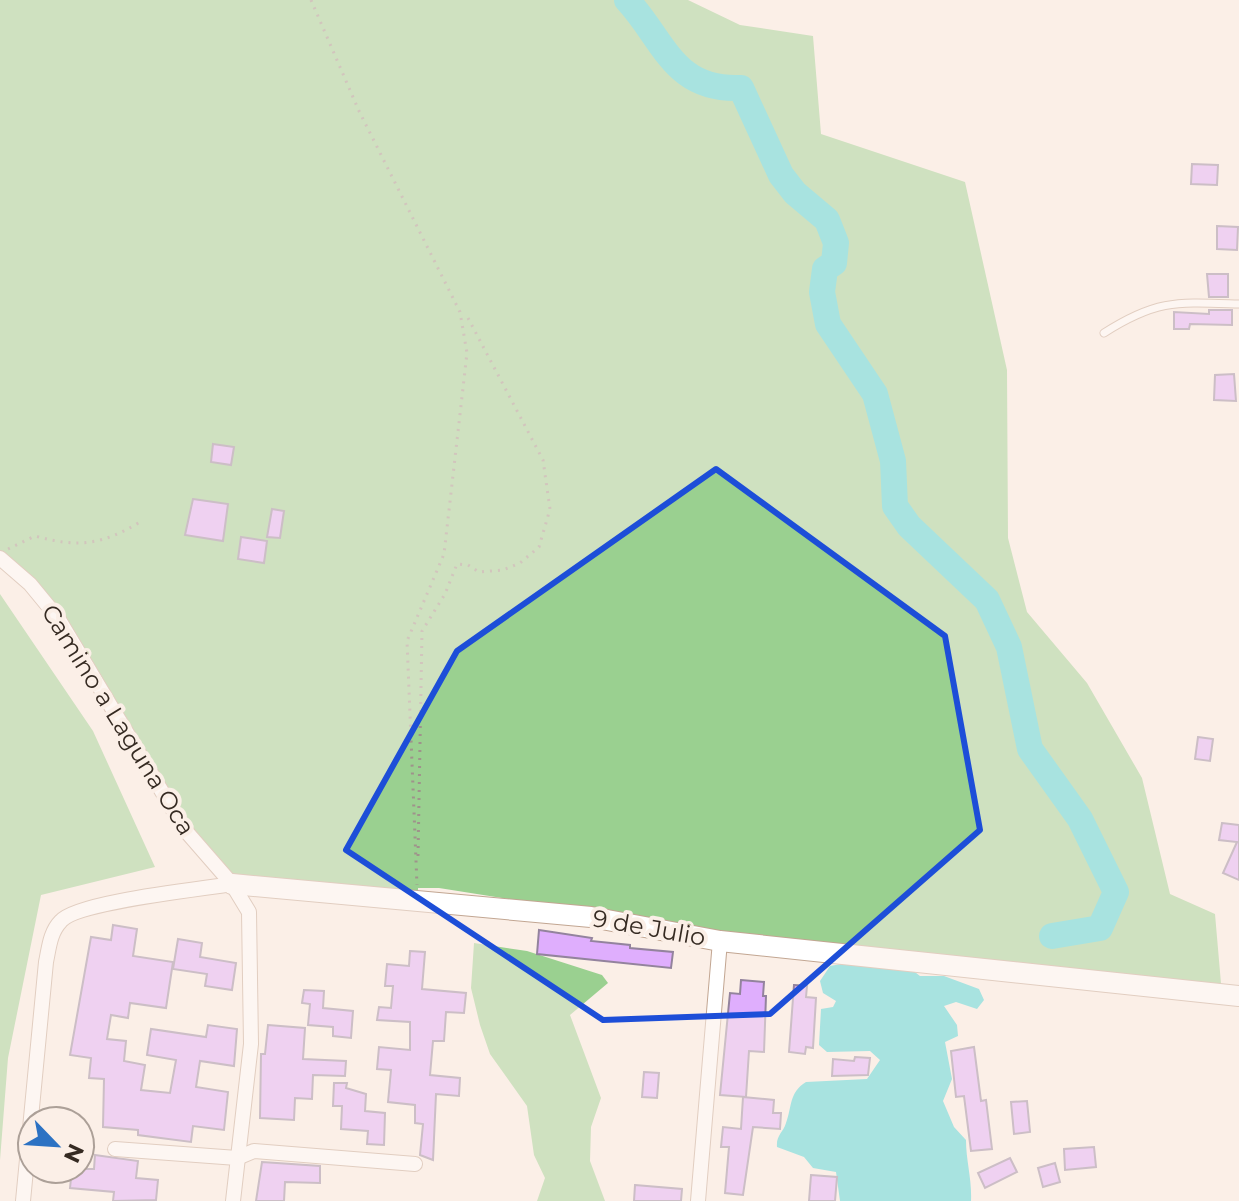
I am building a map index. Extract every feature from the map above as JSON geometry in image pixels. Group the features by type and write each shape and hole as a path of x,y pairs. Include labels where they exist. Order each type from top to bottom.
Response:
{"main road":[{"name":"9 de Julio","path":"232,884 591,917 720,941 1239,996"}],"street":[{"name":"Camino a Laguna Oca","path":"1,559 30,584 58,618 185,830 232,884 249,912 251,1044 233,1201"},
{"name":"9 de Julio","path":"23,1201 46,962 51,937 62,918 88,908 232,884"},
{"path":"698,1201 720,941"},
{"path":"115,1149 237,1158 254,1151 415,1164"}],"lane":[{"path":"1104,333 1134,314 1162,304 1239,304"}],"path":[{"path":"311,0 359,111 460,312 467,353 444,554 407,641 418,900"},
{"path":"417,875 421,798 422,631 445,594 457,564 468,565 479,572 520,563 539,547 550,509 543,460 468,318"},
{"path":"1,559 9,547 35,536 56,542 99,543 140,522"}],"highlighted area":[{"path":"716,469 945,636 980,830 770,1014 603,1020 346,850 457,651"}],"green space":[{"path":"0,0 688,0 740,25 813,36 821,134 965,182 1007,370 1008,538 1027,612 1087,683 1142,778 1170,894 1215,914 1222,995 715,932 439,888 418,888 418,900 232,884 216,869 90,668 0,558"},
{"path":"0,594 93,731 155,867 41,895 8,1058 0,1160"},
{"path":"474,943 527,951 602,975 608,983 570,1015 601,1098 591,1127 590,1161 605,1201 537,1201 545,1178 534,1155 527,1106 490,1054 480,1025 471,988"}],"water":[{"path":"852,962 911,969 920,976 944,976 979,989 984,1000 977,1009 956,1002 944,1006 957,1025 958,1036 945,1042 952,1079 943,1101 954,1127 966,1140 971,1201 840,1201 836,1172 813,1168 804,1157 777,1147 794,1095 801,1086 806,1082 867,1079 880,1060 870,1051 827,1052 819,1045 821,1009 833,1007 836,1001 823,993 820,981 830,966"}],"building":[{"path":"1192,164 1218,165 1217,185 1191,184"},
{"path":"1217,226 1238,227 1237,250 1217,249"},
{"path":"1207,274 1228,274 1228,297 1209,297"},
{"path":"1209,310 1232,310 1232,325 1190,324 1189,329 1174,329 1174,312 1209,314"},
{"path":"1234,374 1236,401 1214,400 1215,375"},
{"path":"213,444 234,447 231,465 211,462"},
{"path":"193,499 228,504 223,541 185,535"},
{"path":"272,509 284,511 280,538 267,537"},
{"path":"241,537 267,541 264,563 238,559"},
{"path":"1198,737 1213,739 1210,761 1195,759"},
{"path":"1222,823 1239,825 1239,880 1223,873 1237,842 1219,840"},
{"path":"113,925 137,929 133,956 173,962 166,1008 130,1003 128,1018 111,1015 107,1039 126,1041 124,1061 145,1065 141,1090 170,1093 176,1060 147,1055 151,1029 206,1037 208,1025 237,1029 234,1066 200,1061 196,1087 228,1092 224,1130 193,1126 191,1142 138,1135 138,1130 103,1127 104,1079 89,1078 91,1058 70,1055 91,937 111,940"},
{"path":"539,930 630,945 630,948 673,952 671,968 537,954"},
{"path":"178,939 202,943 200,957 236,963 232,990 205,986 207,974 173,969"},
{"path":"410,951 425,952 422,989 466,993 464,1013 446,1012 444,1041 433,1041 430,1075 460,1078 459,1096 436,1094 433,1160 420,1155 423,1124 415,1123 415,1105 388,1102 391,1070 377,1069 379,1047 410,1050 410,1022 377,1020 379,1007 391,1008 393,986 385,986 387,964 409,966"},
{"path":"741,980 764,982 763,996 766,996 764,1052 749,1051 746,1097 720,1095 730,993 740,994"},
{"path":"794,985 807,986 806,997 816,998 813,1048 806,1047 805,1054 789,1052"},
{"path":"304,990 324,991 323,1008 353,1011 351,1038 333,1036 333,1027 308,1025 310,1004 302,1003"},
{"path":"268,1025 305,1028 303,1059 346,1061 345,1076 313,1075 312,1099 295,1098 294,1120 260,1118 261,1054 265,1054"},
{"path":"974,1047 981,1101 986,1100 992,1149 971,1151 964,1096 956,1097 951,1051"},
{"path":"855,1057 870,1058 868,1075 832,1076 833,1059 854,1061"},
{"path":"644,1072 659,1073 657,1098 642,1097"},
{"path":"334,1083 347,1083 346,1088 366,1094 365,1111 385,1113 384,1145 367,1144 368,1131 341,1129 342,1106 333,1106"},
{"path":"743,1097 774,1100 773,1113 781,1113 780,1129 753,1127 743,1195 725,1193 729,1147 721,1147 723,1127 741,1129"},
{"path":"1027,1101 1030,1132 1014,1134 1011,1102"},
{"path":"1094,1147 1096,1167 1065,1170 1064,1149"},
{"path":"96,1155 138,1161 136,1178 158,1180 156,1200 113,1201 114,1192 70,1188 70,1185 96,1185"},
{"path":"1010,1158 1017,1172 985,1188 978,1173"},
{"path":"262,1162 320,1166 320,1183 285,1182 284,1201 256,1201"},
{"path":"1055,1163 1060,1182 1043,1187 1038,1168"},
{"path":"811,1175 837,1177 835,1201 809,1201"},
{"path":"635,1185 682,1189 681,1201 634,1201"}],"waterway":[{"path":"627,0 685,72 718,87 741,88 781,175 795,193 827,220 836,243 834,263 825,269 822,292 828,324 875,394 893,461 895,506 909,526 987,600 1009,647 1030,749 1080,819 1116,892 1100,928 1052,936"}]}
